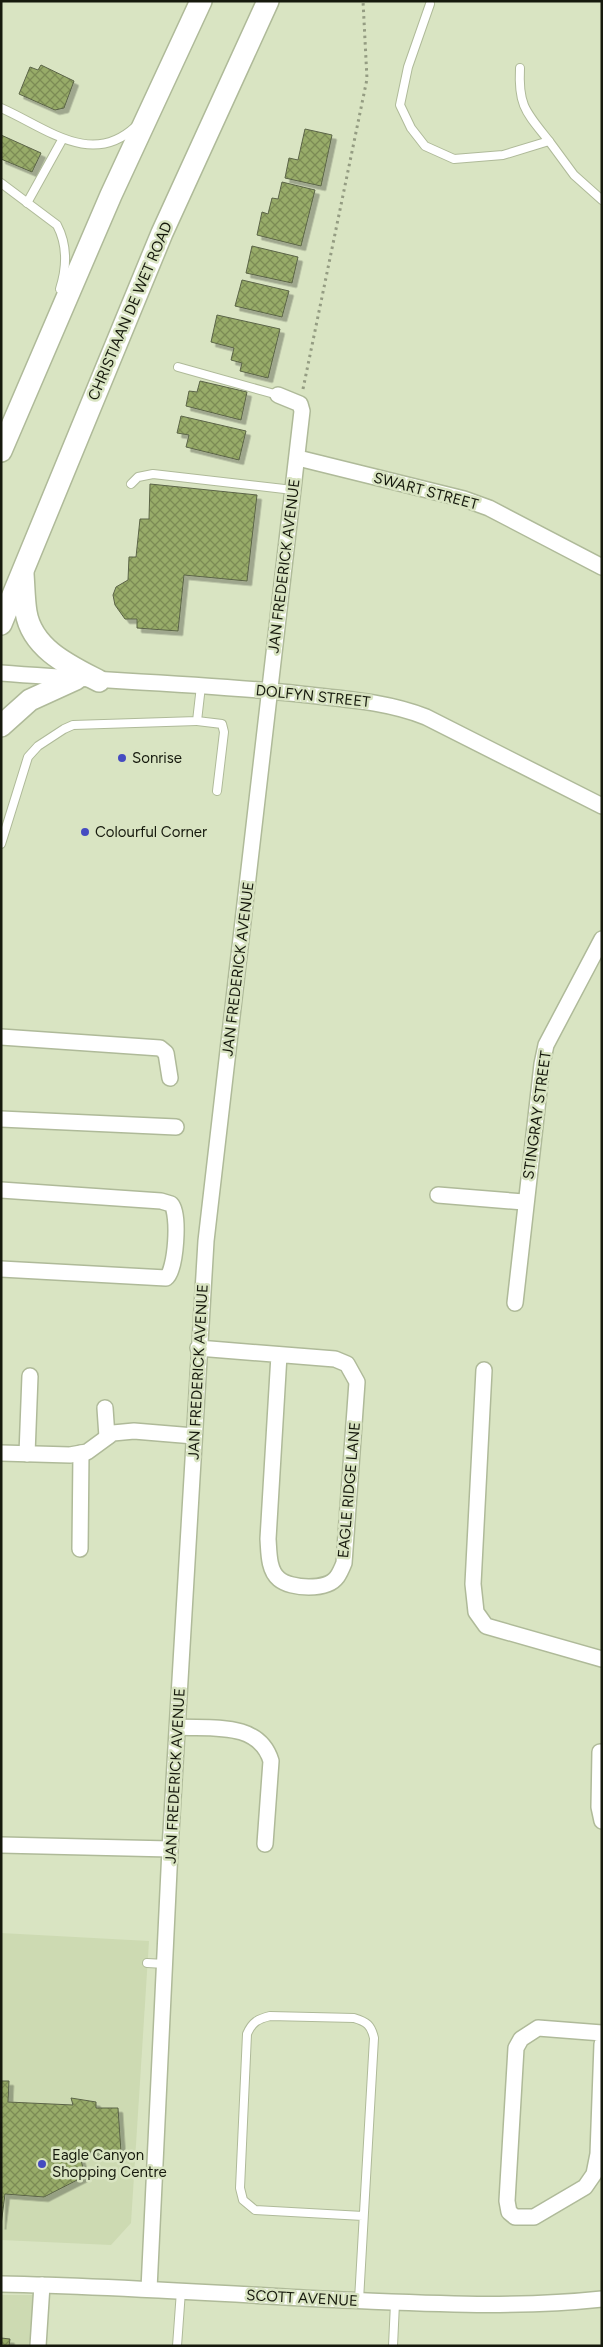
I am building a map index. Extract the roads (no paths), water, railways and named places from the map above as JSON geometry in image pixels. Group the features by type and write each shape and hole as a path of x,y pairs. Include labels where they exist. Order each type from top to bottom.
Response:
{"main road":[{"path":"1,451 26,391 201,1"},
{"name":"CHRISTIAAN DE WET ROAD","path":"1,624 22,569 162,233 268,1"},
{"path":"22,569 26,615 42,644 57,659 99,681"},
{"path":"1,726 30,700 76,679"}],"street":[{"name":"JAN FREDERICK AVENUE","path":"149,2289 170,1849 198,1348 208,1222 302,411 300,404 278,395"},
{"name":"SWART STREET","path":"298,458 489,508 602,567"},
{"name":"DOLFYN STREET","path":"1,673 269,691 375,702 405,708 426,716 602,806"},
{"name":"STINGRAY STREET","path":"514,1303 524,1202 546,1045 602,939"},
{"path":"1,1037 160,1048 166,1053 170,1078"},
{"path":"1,1119 176,1127"},
{"path":"1,1190 160,1201 171,1204 176,1217 173,1264 170,1275 166,1278 1,1269"},
{"path":"438,1195 524,1202"},
{"name":"EAGLE RIDGE LANE","path":"198,1348 278,1354 335,1360 347,1364 358,1382 344,1563 336,1579 322,1585 304,1587 289,1584 278,1579 270,1563 268,1539 278,1354"},
{"path":"484,1370 473,1584 476,1612 486,1626 602,1659"},
{"path":"28,1454 30,1376"},
{"path":"105,1408 107,1437"},
{"path":"1,1453 70,1455 87,1452 113,1433 134,1431 194,1436"},
{"path":"80,1549 81,1453"},
{"path":"178,1727 241,1730 253,1736 268,1751 271,1761 265,1844"},
{"path":"600,1752 599,1807 602,1821"},
{"path":"1,1845 170,1849"},
{"path":"602,2032 538,2028 521,2039 516,2048 507,2200 509,2212 515,2217 534,2217 585,2186 594,2174 598,2154 602,2044"},
{"name":"SCOTT AVENUE","path":"1,2284 149,2289 395,2303 533,2304 602,2299"},
{"path":"38,2346 42,2285"}],"lane":[{"path":"430,4 408,67 400,105 411,128 425,146 454,159 503,155 549,141"},
{"path":"520,68 520,99 526,113 574,176 602,200"},
{"path":"1,108 62,140 91,144 107,144 127,134 152,109"},
{"path":"27,203 62,140"},
{"path":"1,183 57,225 64,244 66,268 26,391"},
{"path":"178,367 278,395"},
{"path":"131,484 138,477 153,474 293,490"},
{"path":"197,721 201,686"},
{"path":"1,844 28,757 38,746 73,725 197,721 222,724 224,732 217,791"},
{"path":"147,1963 165,1964"},
{"path":"359,2300 374,2038 372,2028 367,2022 354,2018 270,2016 258,2019 251,2025 247,2034 240,2188 243,2200 255,2210 363,2216"},
{"path":"177,2346 181,2291"},
{"path":"393,2346 395,2303"}],"place":[{"name":"Sonrise","path":"122,758"},
{"name":"Colourful Corner","path":"85,832"},
{"name":"Eagle Canyon Shopping Centre","path":"42,2164"}]}
